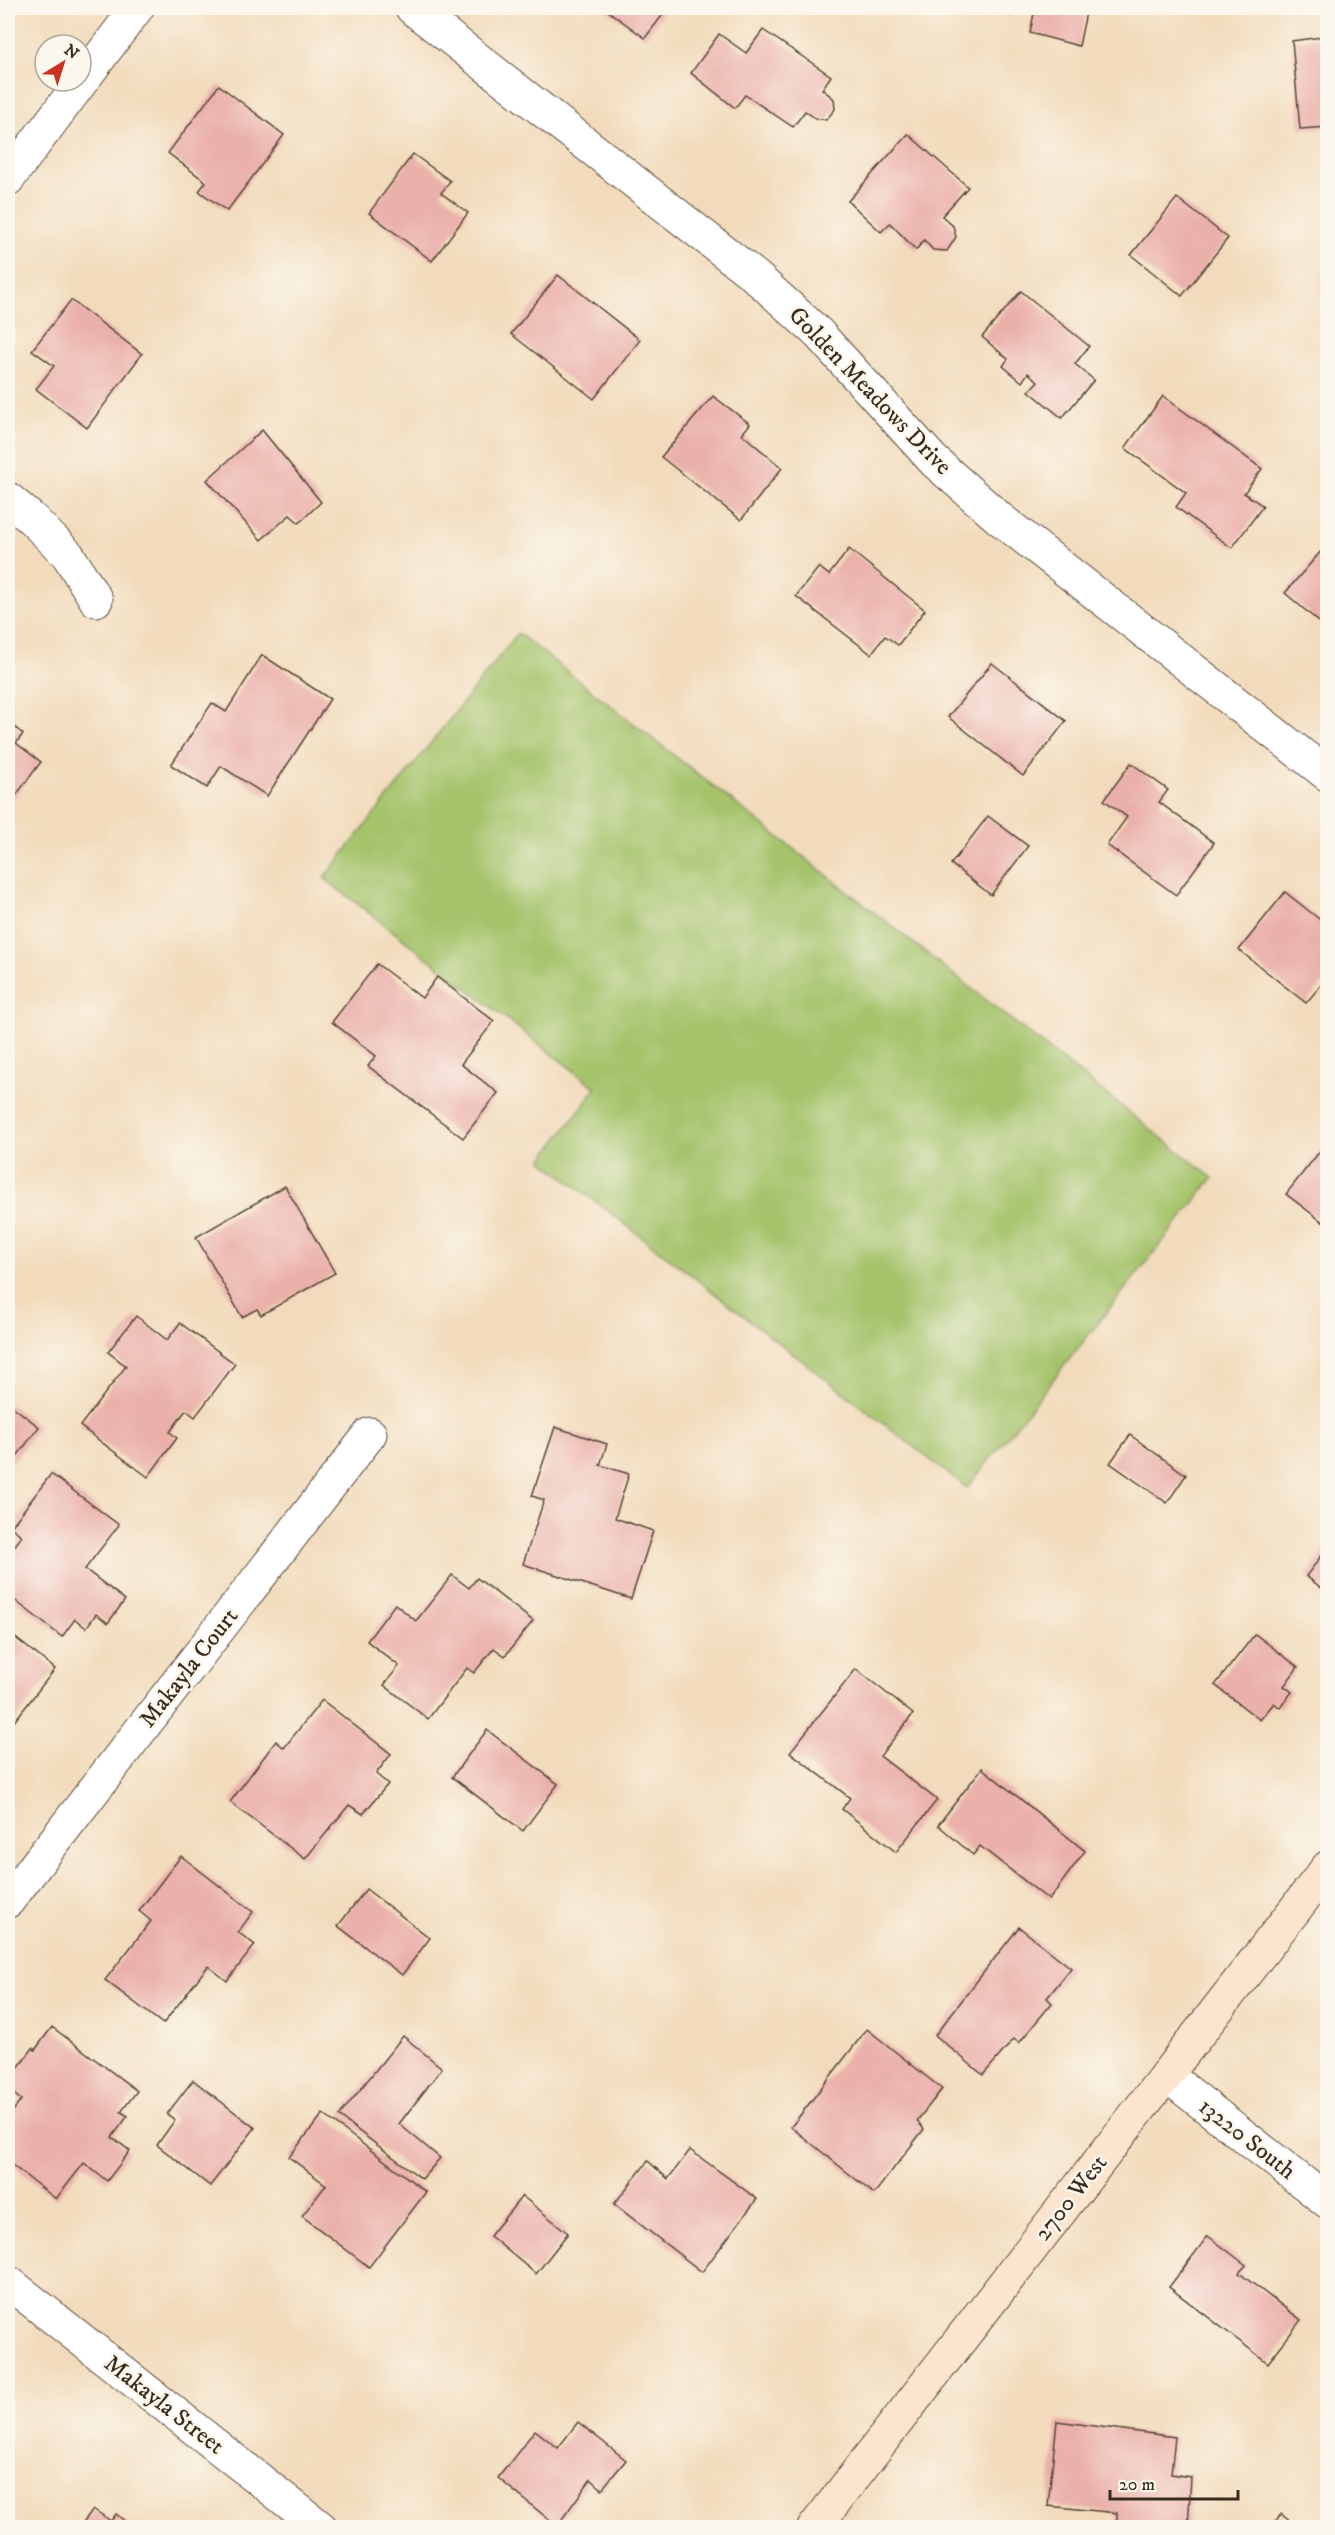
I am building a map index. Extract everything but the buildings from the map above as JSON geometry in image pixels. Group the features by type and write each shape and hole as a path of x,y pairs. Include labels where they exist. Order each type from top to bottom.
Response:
{"main road":[{"name":"2700 West","path":"814,2528 1328,1867"}],"street":[{"path":"8,179 137,8"},
{"name":"Golden Meadows Drive","path":"412,8 755,276 818,333 934,461 999,518 1328,775"},
{"path":"8,499 68,555 96,600"},
{"name":"Makayla Court","path":"8,1901 370,1434"},
{"name":"13220 South","path":"1166,2075 1328,2202"},
{"name":"Makayla Street","path":"8,2282 321,2528"}],"green space":[{"path":"518,633 1213,1178 967,1488 542,1160 596,1088 324,878"}]}
